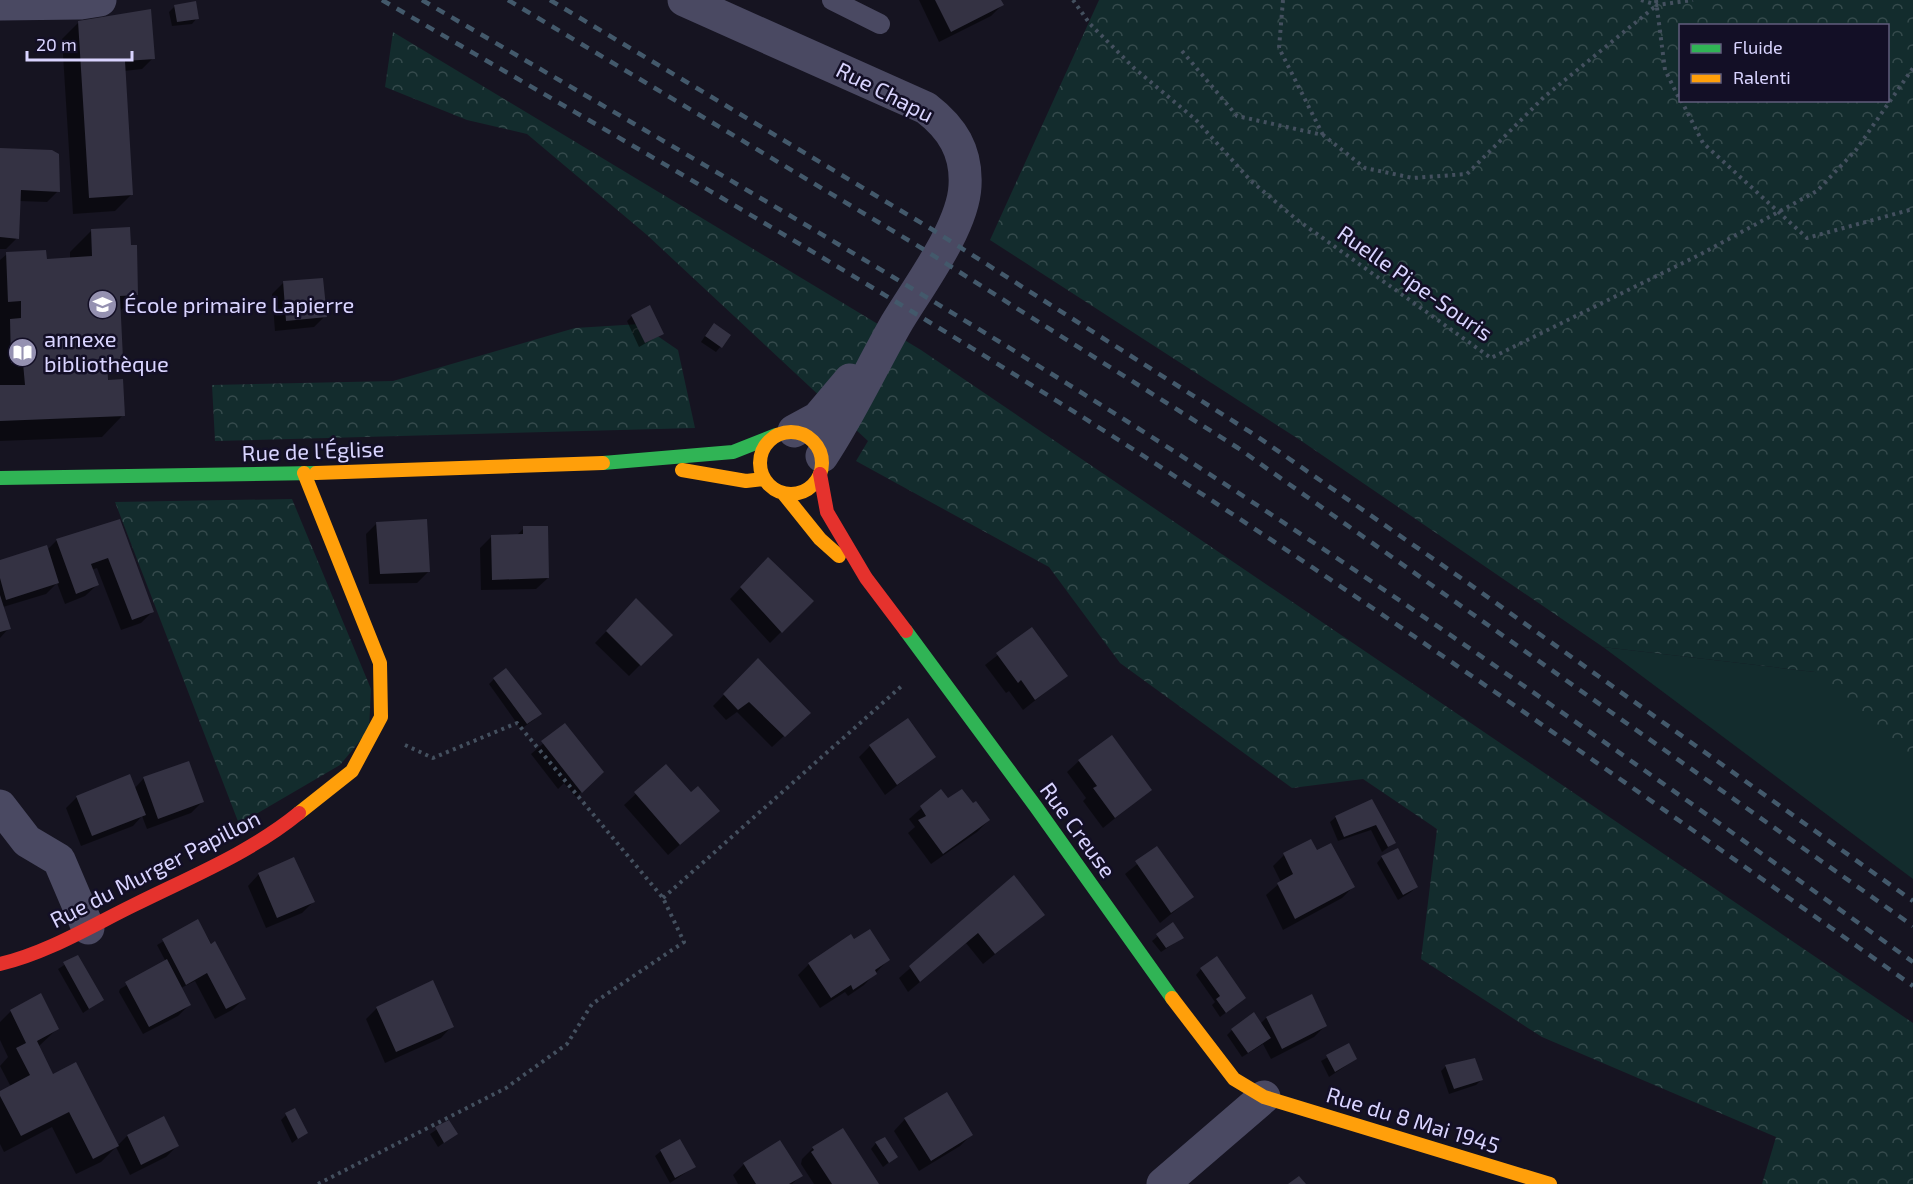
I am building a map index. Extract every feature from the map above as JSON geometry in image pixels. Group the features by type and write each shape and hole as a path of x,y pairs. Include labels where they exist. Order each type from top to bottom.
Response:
{"street":[{"path":"0,4 81,3 100,0"},
{"name":"Rue Chapu","path":"684,0 926,108 945,123 957,140 965,183 957,219 895,326 821,465"},
{"name":"Rue Chapu","path":"785,433 819,418 895,326"},
{"path":"785,433 812,439 821,465 806,490 783,493 764,479 760,465 761,455 767,442 785,433"},
{"name":"Rue de l'Église","path":"0,478 304,473 627,462 733,453 785,433"},
{"name":"Rue de l'Église","path":"627,462 746,481 764,479"},
{"name":"Rue Creuse","path":"821,465 827,512 866,578 1210,1051 1234,1079 1264,1097"},
{"name":"Rue du Murger Papillon","path":"0,964 22,959 88,928 268,838 352,771 381,717 380,663 304,473"},
{"name":"Rue Creuse","path":"783,493 820,539 866,578"},
{"path":"0,806 27,841 59,860 88,928"},
{"path":"1163,1184 1264,1097"},
{"name":"Rue du 8 Mai 1945","path":"1264,1097 1550,1184"}],"lane":[{"path":"832,0 880,24"}],"path":[{"name":"Ruelle Pipe-Souris","path":"1074,0 1090,24 1134,68 1196,120 1251,181 1296,219 1491,358 1701,254 1817,191 1856,150 1913,68"},
{"path":"1283,0 1279,48 1323,135 1365,168 1413,178 1467,174 1544,97 1656,3"},
{"path":"1641,0 1656,3 1693,0"},
{"path":"1656,3 1665,70 1679,96"},
{"path":"1182,51 1237,116 1323,135"},
{"path":"1682,102 1703,142 1807,238 1913,209"},
{"path":"663,898 929,662"},
{"path":"318,1184 506,1088 567,1044 592,1004 684,942 663,898 517,723 433,758 374,731"}],"green space":[{"path":"1099,0 1913,0 1913,763 1815,672 1603,647 1300,440 990,240"},
{"path":"393,32 921,350 1913,1023 1913,1184 1762,1184 1776,1137 1542,1037 1421,959 1437,829 1363,779 1292,788 1120,663 1049,567 856,461 868,441 647,235 527,134 467,120 385,87"},
{"path":"640,324 678,350 695,428 215,441 212,385 393,381 575,328"},
{"path":"292,499 371,689 369,730 340,765 239,824 115,502"},
{"path":"1603,647 1815,672 1913,690 1913,879"}],"building":[{"path":"935,0 1001,0 1004,5 951,32"},
{"path":"196,1 199,19 177,22 174,5"},
{"path":"151,9 155,59 125,61 133,195 89,198 78,21"},
{"path":"0,148 52,150 59,154 60,192 21,190 19,239 0,237"},
{"path":"130,227 131,245 137,245 138,295 120,296 123,359 107,359 108,380 123,379 125,416 0,421 0,385 25,385 23,363 11,363 10,319 21,318 21,301 8,302 6,252 46,250 47,259 92,256 91,229"},
{"path":"323,278 327,317 286,321 283,281"},
{"path":"650,305 664,334 645,343 631,315"},
{"path":"714,323 731,335 722,348 705,336"},
{"path":"120,519 154,612 132,620 108,558 91,564 99,585 76,594 56,539"},
{"path":"427,519 430,572 380,574 376,522"},
{"path":"523,526 548,526 549,578 492,580 491,535 523,534"},
{"path":"47,545 59,583 6,600 0,578 0,560"},
{"path":"768,557 814,601 782,633 740,587"},
{"path":"0,595 11,629 0,632"},
{"path":"636,598 673,635 641,666 606,631"},
{"path":"1032,627 1068,676 1035,700 1021,680 1018,683 996,653"},
{"path":"758,658 811,713 785,737 749,702 738,710 723,694"},
{"path":"506,668 542,714 527,724 493,678"},
{"path":"908,718 936,757 897,785 869,745"},
{"path":"565,723 604,772 582,793 541,741"},
{"path":"1112,735 1152,790 1115,818 1093,788 1097,786 1078,760"},
{"path":"189,761 204,802 158,819 143,777"},
{"path":"666,764 691,792 698,786 720,811 680,845 634,792"},
{"path":"130,774 146,815 92,836 76,796"},
{"path":"941,789 948,798 962,789 973,803 976,801 990,820 943,854 918,820 926,816 920,806"},
{"path":"1372,799 1396,843 1388,847 1376,825 1344,837 1335,816"},
{"path":"1311,839 1317,850 1331,843 1355,887 1295,919 1277,883 1293,874 1283,853"},
{"path":"1157,846 1194,897 1171,913 1135,861"},
{"path":"1398,848 1418,887 1403,895 1381,856"},
{"path":"294,857 315,902 277,918 258,873"},
{"path":"1014,875 1045,915 995,954 978,933 920,982 909,966"},
{"path":"198,919 211,944 215,941 246,999 226,1009 207,973 186,985 162,939"},
{"path":"1173,922 1184,938 1166,948 1156,934"},
{"path":"870,929 890,960 875,970 877,974 853,990 851,985 831,998 808,963 851,934 854,939"},
{"path":"78,955 104,1000 89,1009 63,962"},
{"path":"1217,956 1246,998 1226,1013 1216,999 1220,996 1200,968"},
{"path":"167,959 191,1005 149,1027 125,982"},
{"path":"433,980 454,1027 396,1052 376,1007"},
{"path":"41,993 59,1029 37,1041 53,1074 76,1062 119,1146 93,1159 69,1112 21,1136 0,1096 0,1091 30,1075 16,1048 26,1043 10,1010"},
{"path":"1312,994 1327,1026 1282,1049 1266,1017"},
{"path":"1254,1012 1271,1038 1248,1053 1231,1029"},
{"path":"1349,1043 1357,1059 1335,1072 1326,1055"},
{"path":"1475,1058 1483,1080 1454,1089 1445,1065"},
{"path":"947,1092 973,1135 931,1161 904,1118"},
{"path":"295,1108 308,1133 298,1139 285,1113"},
{"path":"164,1116 179,1146 141,1165 127,1135"},
{"path":"449,1120 458,1134 444,1143 435,1127"},
{"path":"843,1128 879,1184 832,1184 811,1152 814,1150 812,1147"},
{"path":"885,1137 898,1157 889,1163 875,1142"},
{"path":"680,1139 696,1167 675,1178 660,1150"},
{"path":"780,1140 803,1176 789,1184 756,1184 743,1163"},
{"path":"1299,1176 1306,1184 1288,1184"}],"railway":[{"path":"382,0 900,304 1205,496 1473,677 1913,986"},
{"path":"422,0 922,294 1217,479 1481,656 1913,962"},
{"path":"508,0 923,249 1238,448 1913,926"},
{"path":"550,0 933,230 1255,435 1468,583 1913,901"}],"traffic: fast":[{"path":"603,463 733,452 776,435"},
{"path":"0,478 316,473"},
{"path":"906,631 1036,807 1172,998"}],"traffic: slow":[{"path":"791,432 803,434 813,441 820,451 822,463 820,475 813,485 803,492 791,494 779,492 769,485 762,475 760,463 762,451 769,441 779,434 791,432"},
{"path":"316,473 603,463"},
{"path":"682,470 746,481 764,479"},
{"path":"299,813 352,771 381,717 380,663 304,473"},
{"path":"783,493 820,539 839,556"},
{"path":"1172,998 1234,1079 1264,1097 1550,1184"}],"traffic: jam":[{"path":"820,474 827,512 866,578 906,631"},
{"path":"0,964 52,946 219,864 260,840 299,813"}],"place":[{"name":"École primaire Lapierre","path":"103,305"},
{"name":"annexe bibliothèque","path":"23,352"}]}
